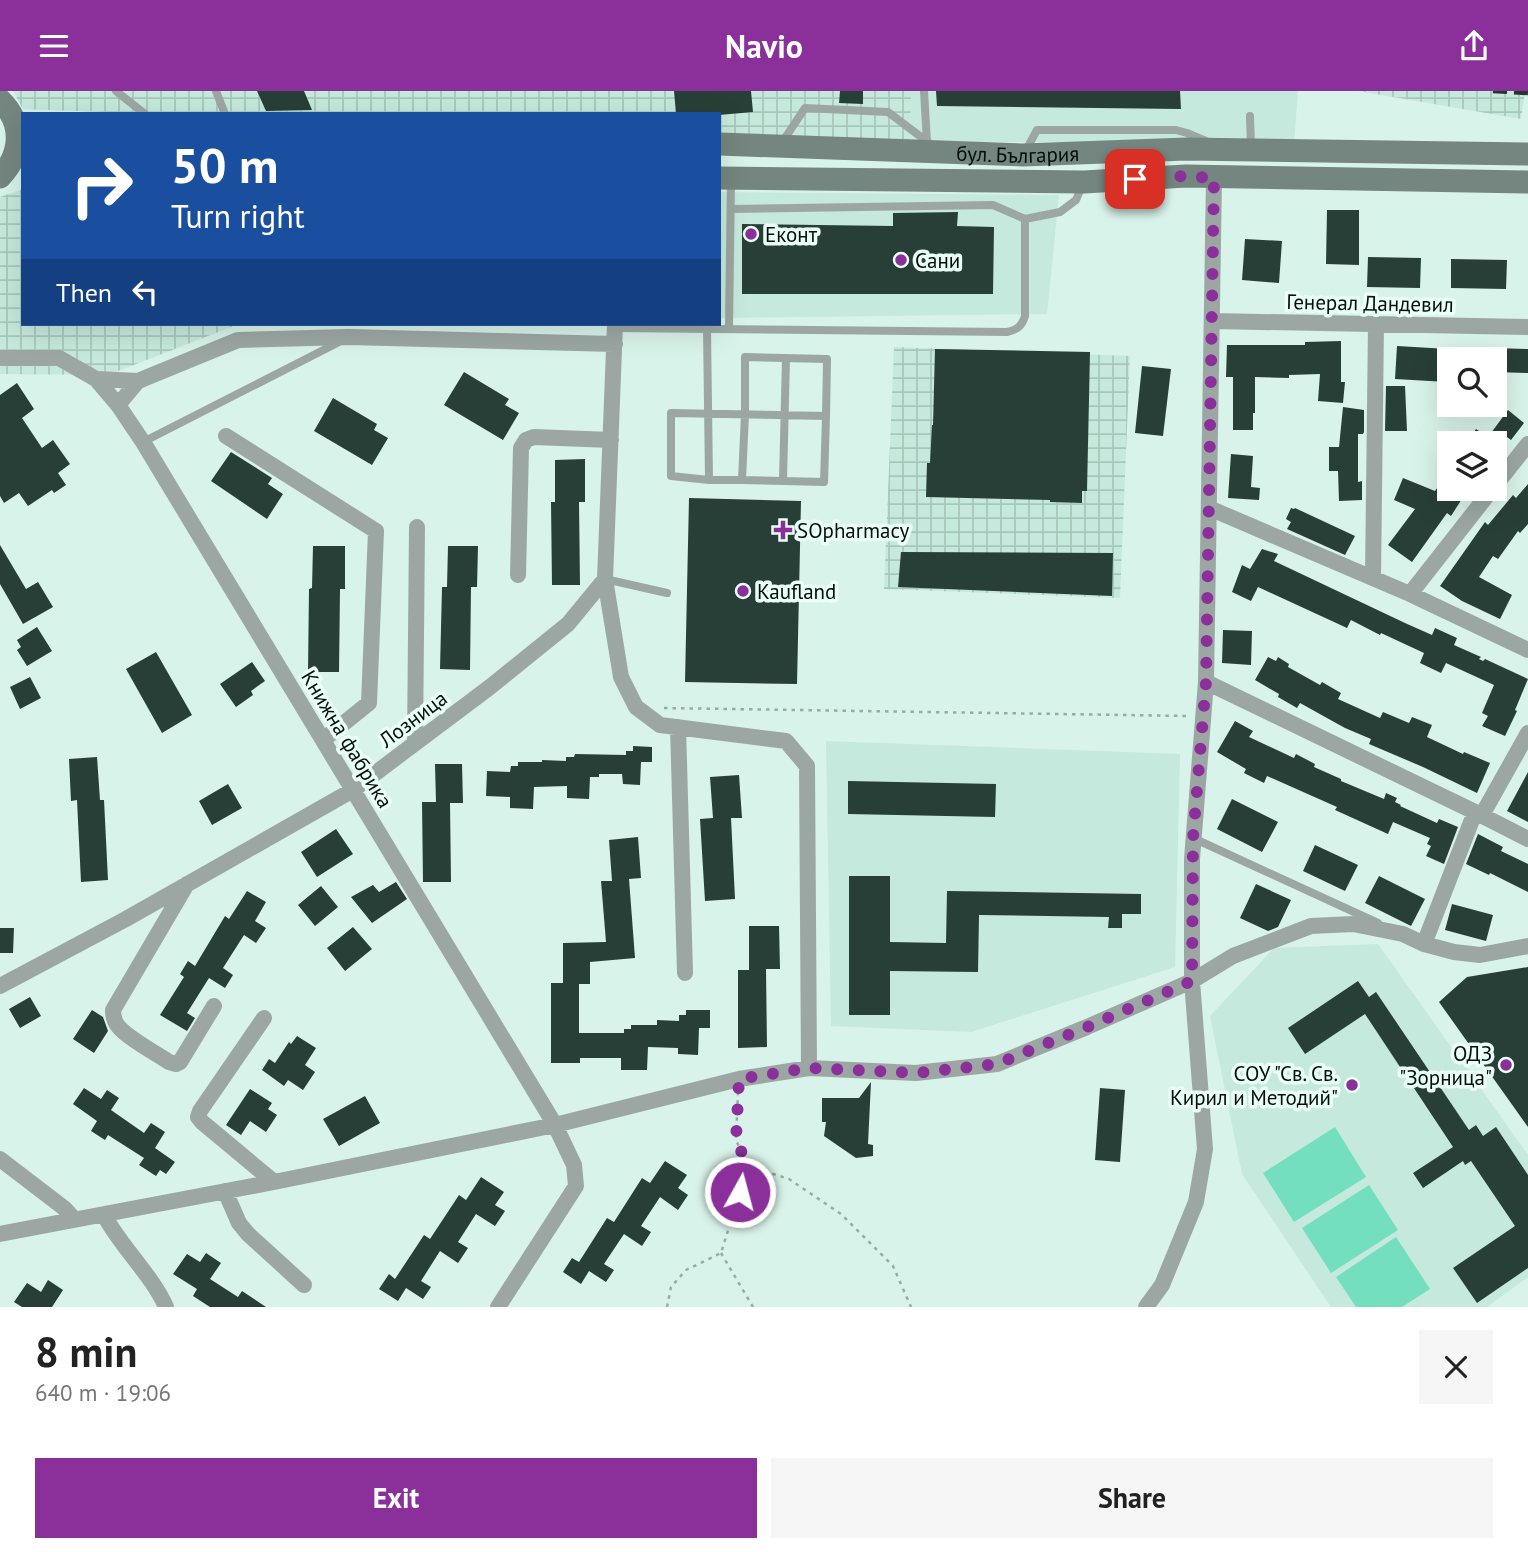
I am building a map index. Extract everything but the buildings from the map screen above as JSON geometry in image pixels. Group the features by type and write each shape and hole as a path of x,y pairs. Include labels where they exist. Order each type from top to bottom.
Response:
{"main road":[{"path":"0,177 14,158 17,147 18,135 9,106"},
{"name":"бул. България","path":"721,144 934,147 1023,156 1188,149 1528,154"},
{"path":"0,177 21,167"},
{"name":"бул. България","path":"725,179 1084,182 1186,176 1528,181"}],"street":[{"path":"1146,1307 1162,1285 1196,1202 1205,1149 1192,981 1193,838 1206,682 1214,178"},
{"name":"Генерал Дандевил","path":"1212,321 1528,327"},
{"path":"1373,578 1376,324"},
{"path":"0,358 59,358 96,379 138,381 238,340 615,332 605,579 621,677 636,707 660,725 786,741 807,766 809,1068"},
{"name":"Книжна фабрика","path":"96,379 143,442 555,1125 574,1165 576,1186 498,1307"},
{"path":"118,405 138,381"},
{"path":"226,436 376,531 369,703 323,740"},
{"path":"518,575 521,448 526,440 534,437 611,440"},
{"path":"1507,471 1528,444"},
{"path":"1410,594 1484,501"},
{"path":"1209,508 1410,594 1528,650"},
{"path":"415,743 417,527"},
{"name":"Лозница","path":"0,986 126,919 353,790 490,687 568,624 605,579"},
{"path":"1206,682 1528,839"},
{"path":"678,727 685,973"},
{"path":"1424,944 1479,813 1528,733"},
{"path":"188,882 113,1010 114,1021 121,1030 176,1064 180,1062 214,1006"},
{"path":"0,1234 555,1125 739,1079 809,1068 916,1073 997,1064 1192,981 1233,956 1311,926 1353,924 1403,934 1424,944 1454,952 1480,954 1528,946"},
{"path":"264,1018 198,1117 274,1182"},
{"path":"0,1159 64,1207 74,1219"},
{"path":"225,1191 239,1223 248,1234 304,1285"},
{"path":"104,1215 166,1307"}],"lane":[{"path":"117,91 142,112"},
{"path":"128,91 132,104"},
{"path":"216,91 224,112"},
{"path":"924,91 934,147"},
{"path":"780,146 805,108 888,111 934,147"},
{"path":"1250,116 1251,150"},
{"path":"725,179 731,209 729,328"},
{"path":"731,209 993,205 1025,219 1060,212 1076,200 1084,182"},
{"path":"615,332 707,328 1016,330 1025,316 1025,219"},
{"path":"707,328 709,480"},
{"path":"143,442 349,337"},
{"path":"742,480 746,414 745,357 827,359 824,482 709,480 671,476 671,413 708,413 746,414 785,415 825,416"},
{"path":"783,481 786,358"},
{"path":"605,579 667,593"},
{"path":"1193,838 1403,934"}],"path":[{"path":"636,707 1203,716"},
{"path":"667,1307 671,1287 686,1270 721,1253 748,1166 736,1140 739,1079"},
{"path":"748,1166 789,1179 841,1214 893,1266 911,1307"},
{"path":"721,1253 753,1307"}],"shaded area":[{"path":"13,91 911,91 910,142 721,135 721,112 106,112 23,109"},
{"path":"911,91 1298,91 1294,142 910,142"},
{"path":"1358,91 1525,91 1521,119"},
{"path":"21,190 21,326 234,326 108,375 0,374 0,197"},
{"path":"721,192 1059,195 1047,314 721,318"},
{"path":"894,347 1130,356 1120,598 884,589"},
{"path":"826,741 1180,754 1175,967 971,1032 831,1026"},
{"name":"СОУ \"Св. Св. Кирил и Методий\"","path":"1378,944 1528,1155 1528,1277 1487,1307 1331,1307 1242,1174 1210,1016 1274,948"}],"green space":[{"path":"1335,1127 1366,1177 1294,1222 1263,1173"},
{"path":"1369,1185 1398,1230 1331,1273 1302,1228"},
{"path":"1396,1237 1430,1289 1402,1307 1356,1307 1336,1277"}],"railway":[{"path":"1493,91 1528,93"}],"place":[{"name":"Еконт","path":"751,234"},
{"name":"Сани","path":"901,260"},
{"name":"SOpharmacy","path":"783,530"},
{"name":"Kaufland","path":"743,591"},
{"name":"ОДЗ \"Зорница\"","path":"1506,1065"},
{"name":"СОУ \"Св. Св. Кирил и Методий\"","path":"1352,1085"}],"route":[{"path":"740,1192 748,1166 736,1140 739,1079 809,1068 916,1073 997,1064 1192,981 1193,838 1206,682 1214,178 1186,176 1135,179"}]}
